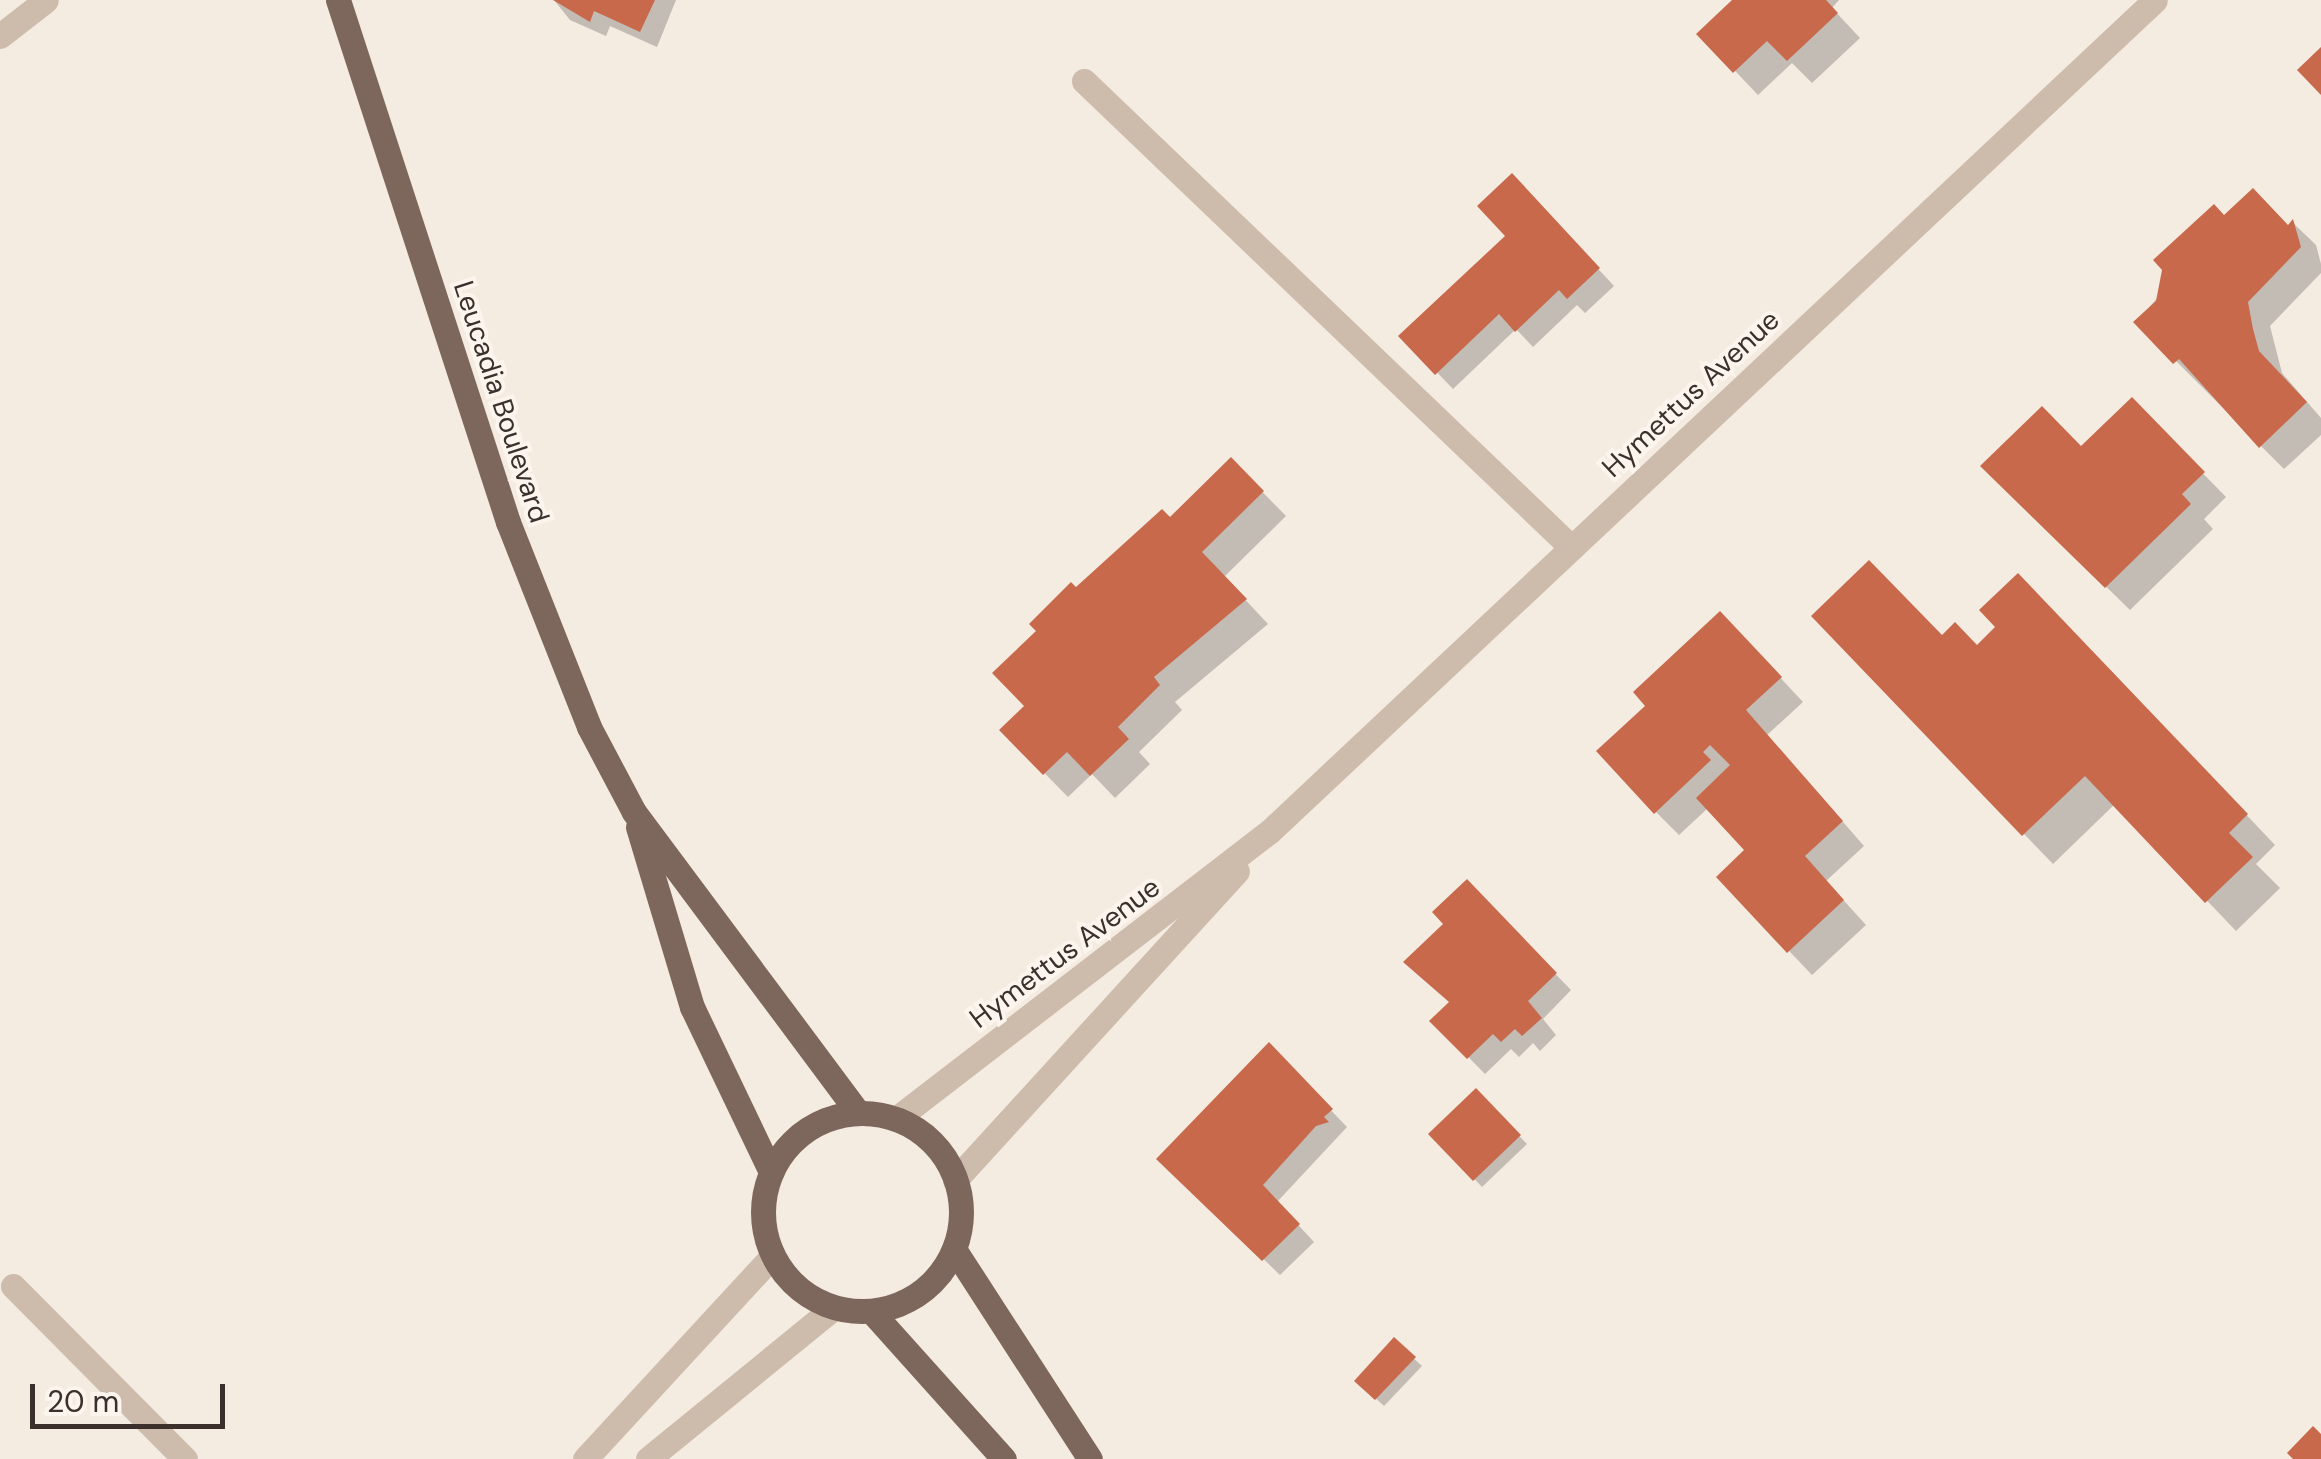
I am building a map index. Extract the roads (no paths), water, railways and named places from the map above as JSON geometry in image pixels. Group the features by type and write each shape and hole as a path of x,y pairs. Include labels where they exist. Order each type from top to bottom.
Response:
{"main road":[{"name":"Leucadia Boulevard","path":"338,0 508,522 590,727 634,812 858,1113"},
{"name":"Leucadia Boulevard","path":"634,812 692,1006 771,1172"},
{"path":"858,1113 896,1120 932,1143 956,1180 960,1221 954,1249 937,1278 908,1301 871,1312 834,1308 811,1298 772,1256 762,1218 771,1172 806,1129 858,1113"},
{"path":"954,1249 1090,1459"},
{"path":"871,1312 1004,1459"}],"street":[{"path":"0,36 46,0"},
{"name":"Hymettus Avenue","path":"896,1120 1269,832 2156,0"},
{"path":"1084,81 1572,548"},
{"name":"Hymettus Avenue","path":"956,1180 1165,957 1269,832"},
{"path":"584,1459 772,1256"},
{"path":"13,1286 185,1459"},
{"path":"648,1459 834,1308"}]}
